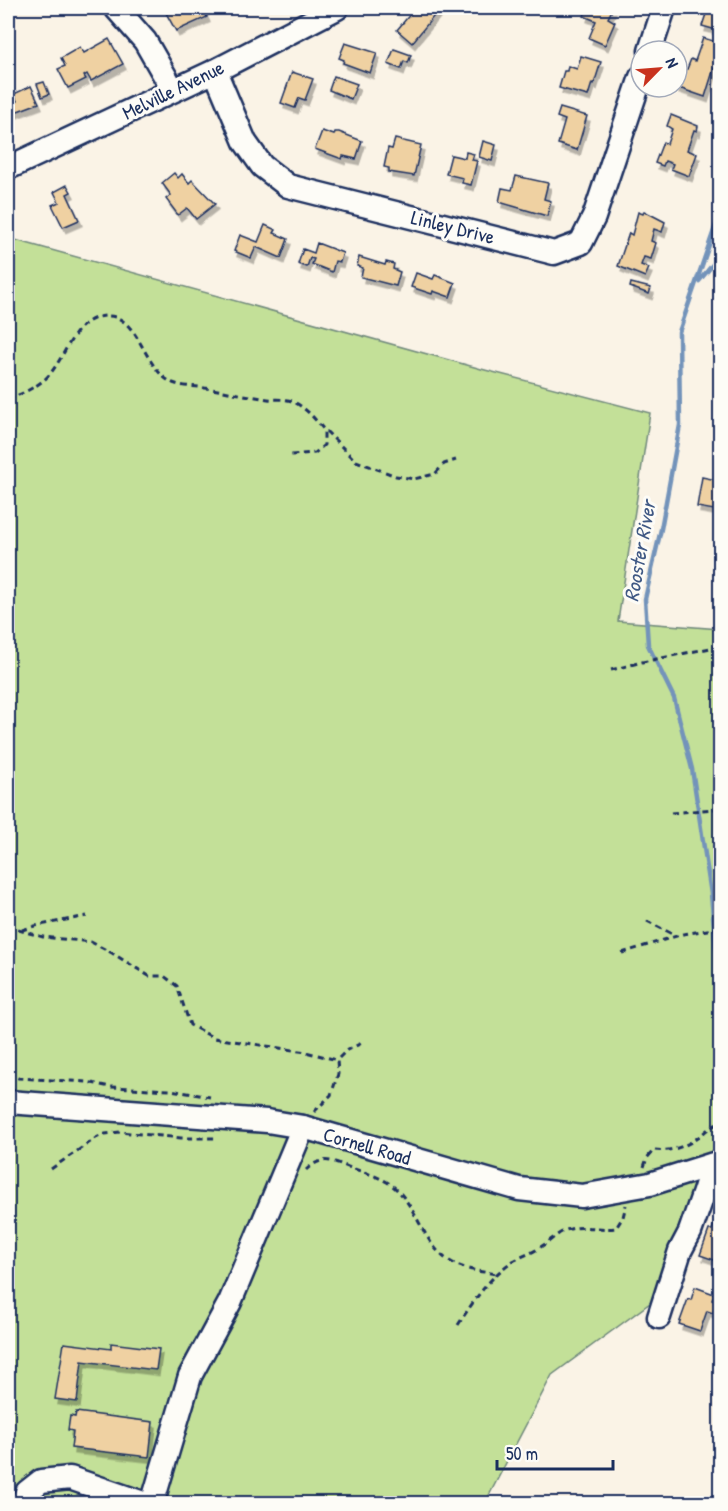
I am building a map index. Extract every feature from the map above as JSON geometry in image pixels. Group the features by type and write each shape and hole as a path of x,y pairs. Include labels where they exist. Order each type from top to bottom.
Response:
{"street":[{"path":"116,8 145,41 173,90"},
{"name":"Melville Avenue","path":"8,168 215,70 337,8"},
{"path":"654,39 664,8"},
{"name":"Linley Drive","path":"215,70 245,142 262,166 288,186 554,253 581,243 594,217 634,99"},
{"name":"Cornell Road","path":"8,1102 267,1121 303,1127 519,1189 582,1196 650,1184 716,1164"},
{"path":"152,1503 190,1376 230,1302 303,1127"},
{"path":"659,1317 680,1251 690,1232 716,1164"},
{"path":"22,1503 27,1492 41,1482 70,1478 146,1503"}],"path":[{"path":"8,399 44,380 59,361 74,334 89,321 106,316 121,320 134,331 143,351 157,372 174,383 268,399 292,400 308,411 324,430 357,461 396,476 414,479 435,474 444,464 456,460"},
{"path":"291,455 315,453 324,445 324,430"},
{"path":"611,670 720,646"},
{"path":"671,813 714,809"},
{"path":"20,931 34,926 87,916"},
{"path":"647,921 676,936"},
{"path":"8,927 43,937 91,942 149,976 164,976 177,986 190,1025 214,1038 306,1052 337,1060"},
{"path":"622,953 683,934 720,928"},
{"path":"303,1127 331,1095 338,1074 337,1060 347,1050 362,1044"},
{"path":"458,1325 474,1300 513,1261 540,1248 566,1230 616,1228 644,1172 647,1158 654,1150 667,1151 683,1146 711,1126 720,1124"},
{"path":"279,1185 298,1179 309,1167 319,1162 330,1160 387,1182 406,1201 432,1243 444,1257 462,1268 498,1274"}],"green space":[{"path":"8,238 485,370 650,413 618,621 720,629 720,1149 716,1151 679,1231 654,1300 552,1375 485,1503 8,1503 8,1099 13,1086 8,1085"}],"building":[{"path":"172,8 208,8 204,11 207,17 176,31 165,11"},
{"path":"409,8 434,8 438,11 412,43 397,30 412,12"},
{"path":"587,8 613,8 608,18 615,22 605,45 589,38 596,21 584,16"},
{"path":"708,8 720,8 720,31 702,26"},
{"path":"703,38 720,43 720,70 714,68 705,97 689,91 689,64 691,59 695,61"},
{"path":"109,39 123,64 91,81 87,74 84,76 86,79 68,88 58,69 65,66 61,58 80,47 84,53"},
{"path":"345,43 377,53 370,73 343,63 344,60 339,58"},
{"path":"394,49 411,55 408,63 404,61 401,69 388,64"},
{"path":"581,56 601,62 588,96 559,88 564,71 567,71 568,66 577,69"},
{"path":"292,72 313,79 305,100 299,98 295,108 281,103"},
{"path":"334,76 357,84 351,99 329,90"},
{"path":"44,82 49,94 42,97 37,84"},
{"path":"31,86 39,103 15,112 11,104 17,101 14,94"},
{"path":"560,108 587,116 577,150 558,144 565,120 557,117"},
{"path":"671,115 698,126 697,131 694,130 687,150 697,154 689,176 671,169 673,164 665,161 663,166 655,163 663,142 667,144 672,129 667,126"},
{"path":"322,131 334,135 335,132 339,132 362,141 356,159 343,156 342,159 315,149"},
{"path":"395,139 421,145 414,176 389,172 389,168 384,167 388,148 392,149"},
{"path":"483,141 496,145 492,161 479,157"},
{"path":"466,152 474,154 472,160 477,161 471,185 462,183 463,178 446,174 451,155 465,158"},
{"path":"174,173 178,178 182,174 189,183 192,180 215,204 196,219 187,208 178,215 166,199 171,195 162,183"},
{"path":"516,176 548,183 544,199 551,201 547,216 499,202 502,188 512,190"},
{"path":"67,185 71,192 67,194 79,220 63,227 52,205 59,202 54,192"},
{"path":"644,211 665,222 662,232 654,229 651,241 656,243 651,259 644,257 641,265 649,268 645,277 618,266 629,233 632,235 638,212 643,214"},
{"path":"265,225 276,230 274,233 288,239 281,258 256,247 251,258 234,251 240,235 258,242"},
{"path":"317,243 343,253 340,262 335,261 332,272 312,264 314,259 310,258 307,267 298,264 303,249 314,253"},
{"path":"359,257 385,265 386,262 394,264 393,269 400,272 396,286 361,277 363,268 357,266"},
{"path":"416,273 433,279 435,275 455,283 450,297 411,287"},
{"path":"631,283 651,288 649,294 630,287"},
{"path":"702,477 716,480 720,477 720,501 716,500 714,510 697,507"},
{"path":"716,1218 720,1220 720,1262 700,1255"},
{"path":"695,1287 714,1294 712,1300 717,1302 713,1313 707,1311 700,1331 679,1324"},
{"path":"64,1343 111,1349 111,1343 159,1349 156,1370 82,1361 77,1402 55,1399"},
{"path":"76,1412 153,1422 149,1457 71,1448 73,1431 68,1430 70,1416 75,1417"}],"waterway":[{"name":"Rooster River","path":"720,213 679,332 680,425 661,529 645,599 648,645 674,698 692,769 711,894 716,949 720,962"},
{"path":"699,281 720,256"}]}
